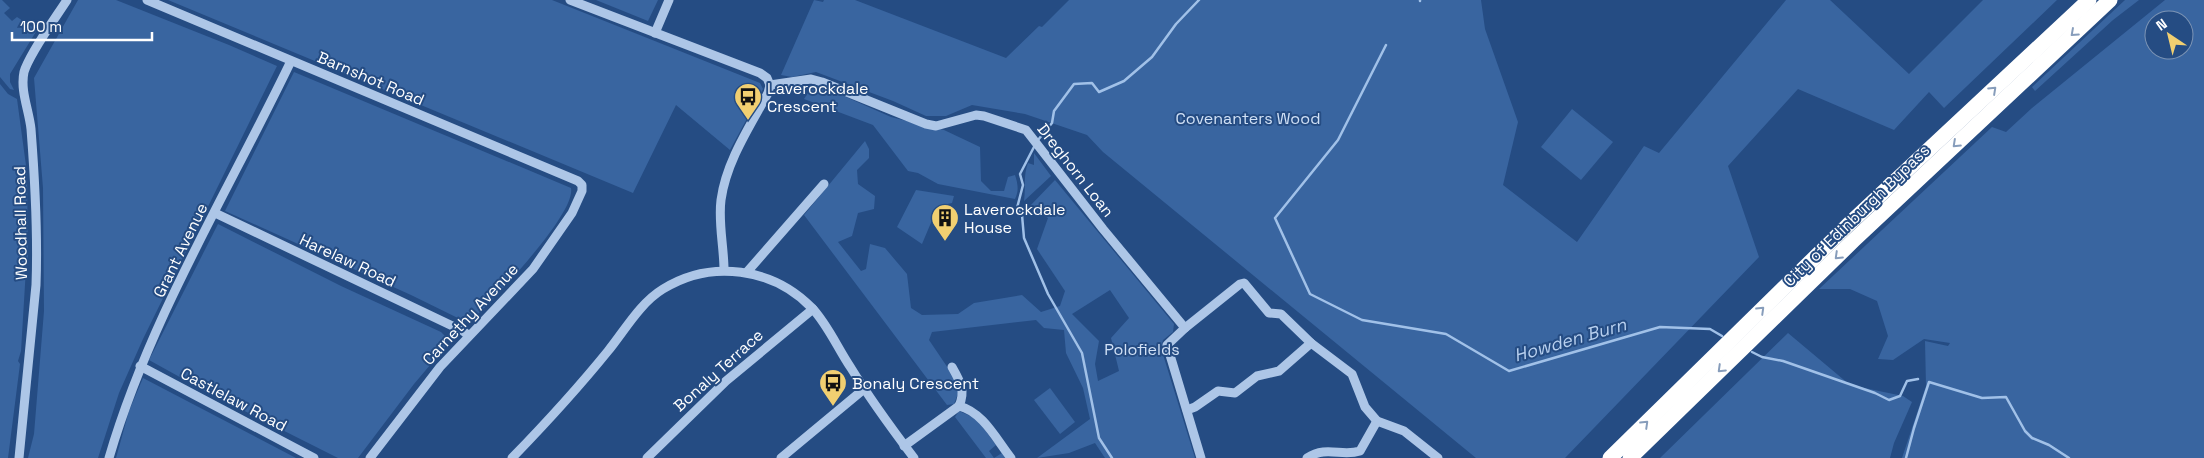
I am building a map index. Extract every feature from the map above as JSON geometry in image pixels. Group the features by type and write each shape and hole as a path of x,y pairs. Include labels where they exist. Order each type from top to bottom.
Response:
{"highway":[{"name":"City of Edinburgh Bypass","path":"1610,458 1848,225 2089,0"},
{"name":"City of Edinburgh Bypass","path":"1630,458 1854,240 2110,0"}],"street":[{"name":"Woodhall Road","path":"19,458 37,261 33,157 30,121 23,90 23,78 30,61 67,0"},
{"name":"Barnshot Road","path":"147,0 578,181 582,186"},
{"path":"570,0 760,73 767,78 770,85 768,93 737,152 727,177 721,200 720,221 724,270"},
{"path":"654,33 669,0"},
{"name":"Grant Avenue","path":"109,458 140,366 291,61"},
{"name":"Dreghorn Loan","path":"770,85 811,79 926,124 936,126 967,117 984,116 1021,128 1030,133 1043,153 1185,328"},
{"path":"746,272 814,191 824,184"},
{"name":"Carnethy Avenue","path":"370,458 422,388 468,335 517,287 538,262 572,213 582,191 582,186"},
{"name":"Harelaw Road","path":"215,213 468,335"},
{"path":"512,458 572,394 643,306 662,289 706,272 724,270 746,272 774,281 795,292 813,309 864,388 914,458"},
{"path":"1201,458 1167,345 1185,328 1240,284 1244,283 1269,313 1281,314 1310,343 1352,374 1365,407 1377,421 1404,431 1438,458"},
{"name":"Bonaly Terrace","path":"647,458 726,381 813,309"},
{"path":"1187,410 1195,407 1218,391 1235,393 1257,376 1279,371 1310,343"},
{"name":"Castlelaw Road","path":"140,366 314,458"},
{"path":"904,446 959,406 963,398 963,389 952,367"},
{"path":"781,458 864,388"},
{"path":"959,406 969,408 978,414 1011,458"},
{"path":"1307,458 1326,450 1353,453 1360,450 1377,421"}],"green space":[{"path":"0,0 10,8 4,13 12,21 17,17 37,30 10,74 10,82 14,90 10,89 0,77"},
{"path":"78,0 116,0 277,66 143,339 119,393 98,458 28,458 34,434 44,311 43,188 34,78"},
{"path":"168,0 552,0 760,83 763,89 730,150 676,105 633,193"},
{"path":"596,0 658,0 648,21"},
{"name":"Covenanters Wood","path":"814,0 823,2 824,0 855,0 1006,58 1039,26 1042,27 1069,0 1481,0 1485,29 1518,122 1503,185 1577,242 1644,146 1659,153 1786,0 1830,0 1909,74 1983,0 2057,0 1944,108 1929,92 1894,130 1798,89 1728,166 1759,257 1565,458 1476,458 1103,152 1087,135 1025,114 972,105 946,116 926,116 893,101 816,72 792,77 781,75"},
{"path":"2125,0 2139,0 2113,20 2035,91 2032,87"},
{"path":"2165,0 2204,0 2204,458 1902,458 1926,386 1925,341 1948,346 1950,343 1924,339 1893,360 1878,359 1888,336 1877,301 1850,289 1819,289 1992,127 2006,132 2032,108 2144,17 2144,60 2194,60 2194,10 2153,10"},
{"path":"294,72 571,188 569,200 547,236 531,257 472,320 466,322 411,295 225,211"},
{"path":"0,84 8,94 17,99 27,173 28,262 26,268 21,351 18,361 20,364 8,458 0,458"},
{"path":"813,85 828,89 891,117 944,130 980,147 981,181 991,191 1004,191 1008,177 1015,175 1018,187 1015,199 938,184 918,173 908,171 873,125 804,99"},
{"path":"1572,109 1613,142 1581,180 1541,147"},
{"name":"Polofields","path":"865,141 869,149 869,158 857,170 858,184 875,196 874,209 858,213 852,236 838,242 861,271 866,269 870,244 885,248 907,274 911,308 922,315 958,314 974,303 1022,295 1041,312 1060,306 1065,291 1037,249 1048,218 1029,207 1055,180 1174,324 1173,332 1163,340 1161,348 1195,458 1105,458 1095,443 1069,453 1037,458 1090,419 1083,388 1066,353 1064,330 1044,328 1036,320 932,332 929,340 952,374 959,391 954,404 947,405 804,215","holes":["1110,290 1129,318 1111,338 1119,371 1098,381 1095,364 1099,341 1072,314"]},
{"path":"1034,153 1051,176 1024,201 1026,168 1028,163 1034,165"},
{"path":"916,190 954,196 952,203 938,206 922,244 897,227"},
{"path":"218,224 341,286 441,332 447,338 447,345 414,384 358,458 338,458 205,391 149,360"},
{"path":"1788,333 1850,385 1903,396 1912,402 1894,443 1890,458 1660,458"},
{"path":"143,378 296,458 116,458 129,411"},
{"path":"1050,388 1075,422 1060,434 1034,400"},
{"path":"959,411 977,419 996,445 989,451 994,458 986,458 955,417"},
{"path":"1002,453 1006,458 994,458"}],"waterway":[{"path":"1038,140 1052,123 1054,111 1074,84 1092,83 1099,92 1124,81 1152,57 1176,24 1199,0"},
{"name":"Howden Burn","path":"1386,45 1338,140 1275,218 1310,294 1362,320 1446,334 1509,371 1660,327 1710,329 1722,336"},
{"path":"1035,145 1020,174 1023,185 1017,208 1022,215 1024,238 1048,294 1082,353 1099,438 1112,458"},
{"name":"Howden Burn","path":"1752,352 1762,357 1783,361 1875,393 1889,400 1900,396 1907,381 1918,379"},
{"name":"Howden Burn","path":"1906,458 1929,382 1982,398 2006,397 2025,431 2032,438 2049,445 2069,458"}],"place":[{"name":"Laverockdale Crescent","path":"748,121"},
{"name":"Laverockdale House","path":"945,242"},
{"name":"Bonaly Crescent","path":"833,407"}]}
